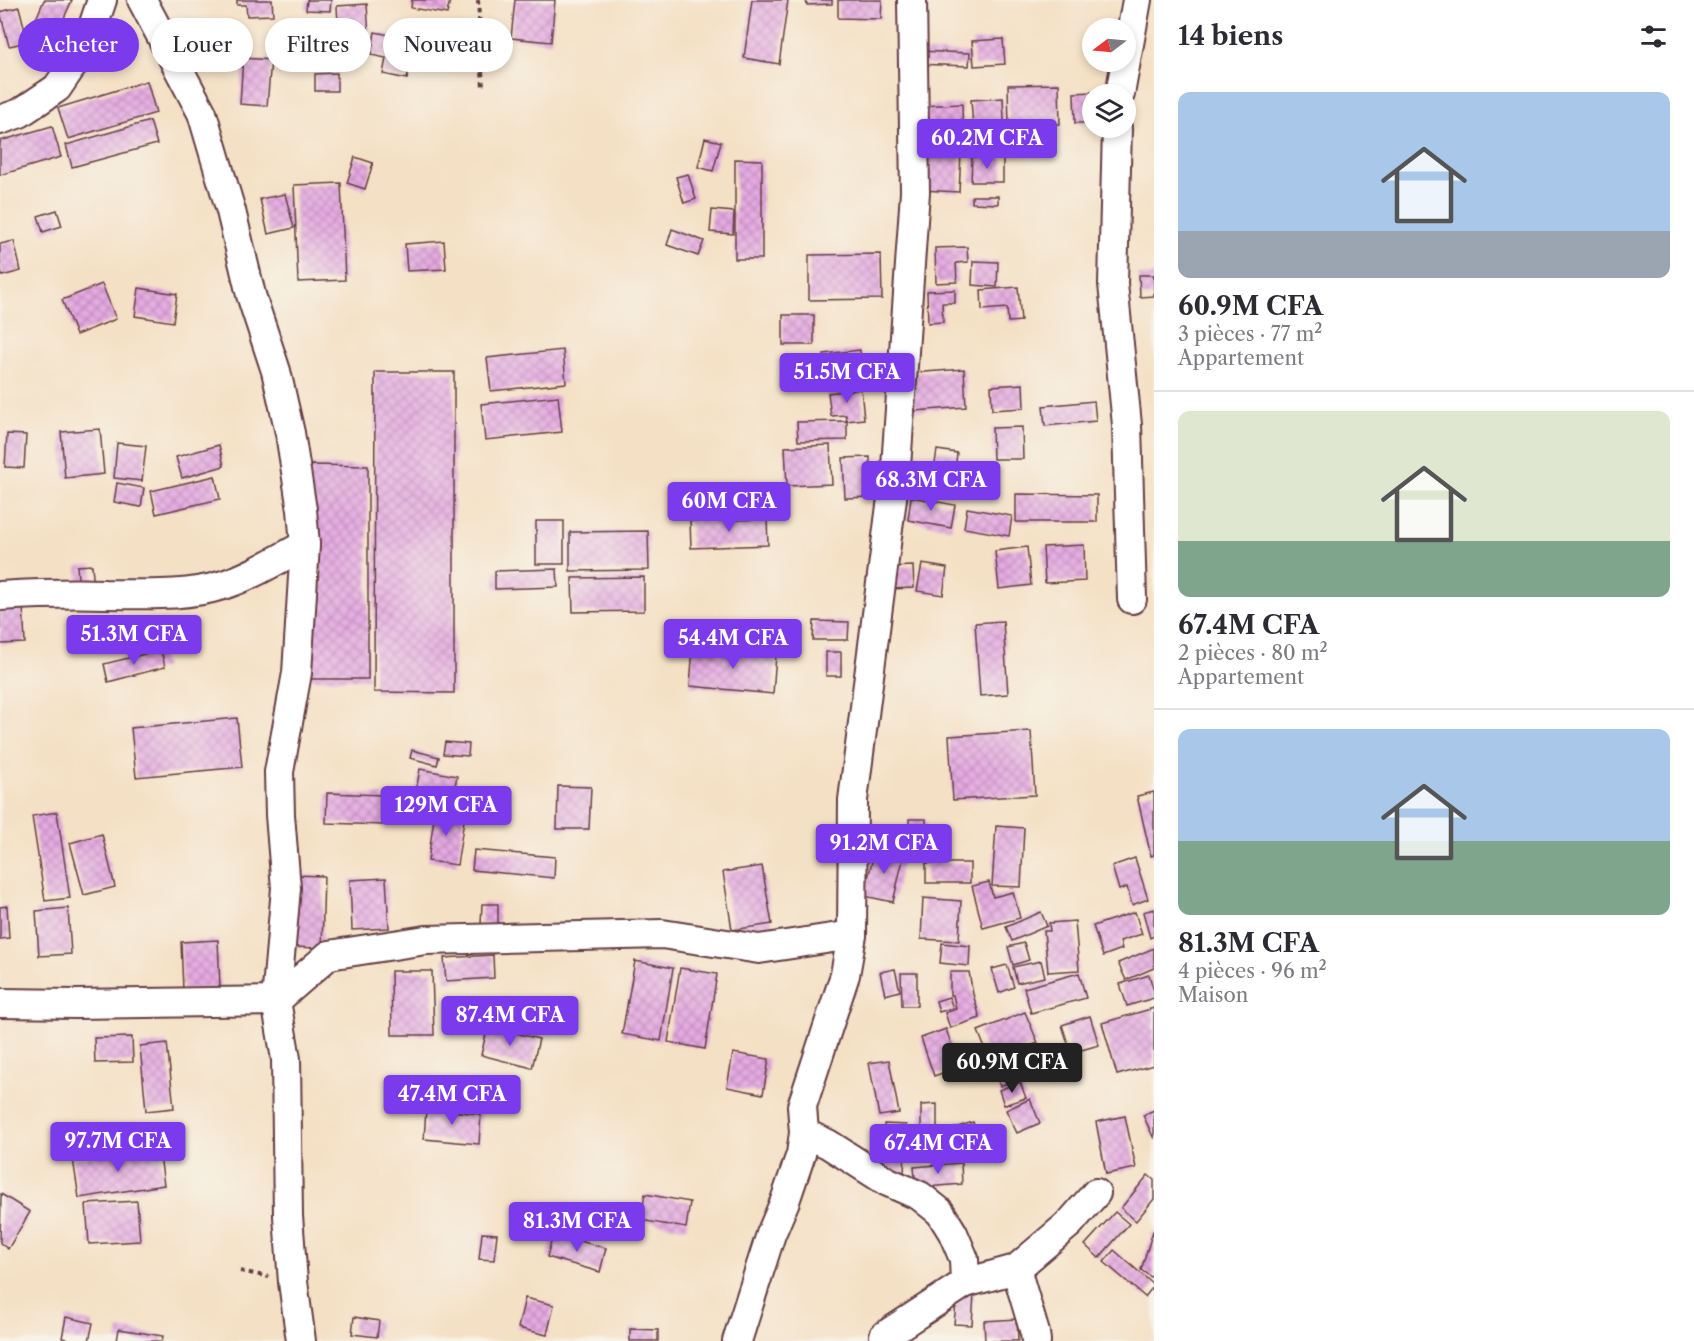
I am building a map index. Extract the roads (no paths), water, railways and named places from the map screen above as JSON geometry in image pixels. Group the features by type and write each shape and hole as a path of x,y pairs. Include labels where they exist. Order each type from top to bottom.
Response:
{"street":[{"path":"0,120 20,113 57,88 87,44 102,0"},
{"path":"142,0 202,113 231,211 251,295 279,381 302,510 305,545 297,673 279,772 281,838 286,888 276,1001 286,1059 288,1216 293,1282 302,1341"},
{"path":"738,1341 771,1234 785,1202 801,1154 804,1133 802,1106 845,975 852,934 853,800 896,467 915,192 912,0"},
{"path":"1122,84 1137,0"},
{"path":"1117,138 1113,284 1127,425 1132,599"},
{"path":"0,596 74,593 158,595 190,593 221,586 242,578 305,545"},
{"path":"0,1004 276,1001 329,955 426,940 662,934 759,949 852,934"},
{"path":"804,1133 828,1144 886,1181 920,1196 940,1212 953,1233 964,1259 965,1283"},
{"path":"884,1336 965,1283 1016,1269 1070,1223 1096,1193"},
{"path":"1016,1269 1036,1341"}]}
